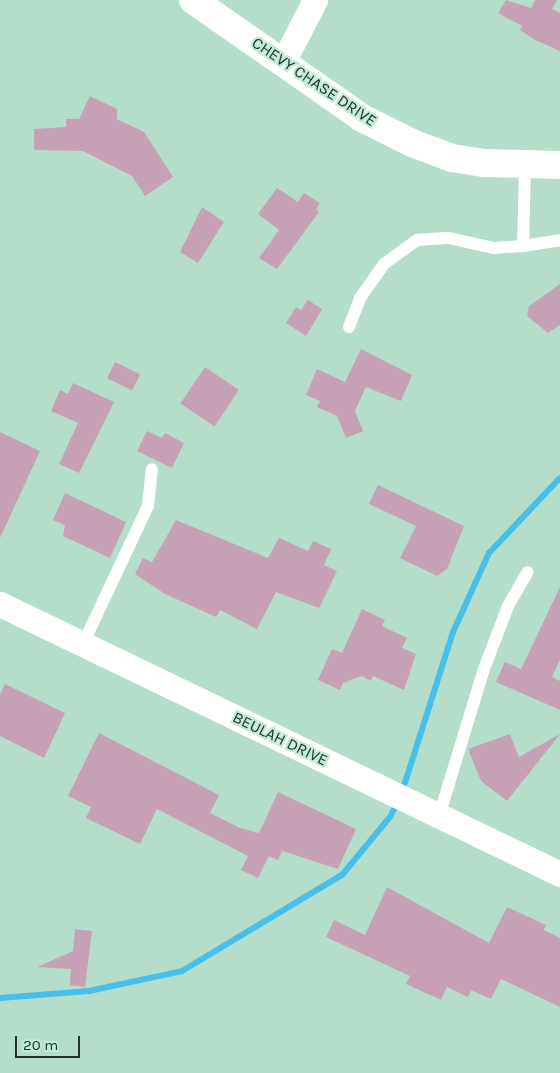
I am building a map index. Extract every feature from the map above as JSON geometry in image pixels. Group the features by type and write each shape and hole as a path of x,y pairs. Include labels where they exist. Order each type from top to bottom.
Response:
{"main road":[{"name":"CHEVY CHASE DRIVE","path":"193,0 362,118 412,143 452,158 525,166 560,165"}],"street":[{"path":"283,62 315,0"},
{"name":"BEULAH DRIVE","path":"0,604 560,874"}],"lane":[{"path":"523,246 525,166"},
{"path":"349,327 360,298 384,264 417,240 449,238 493,248 523,246 560,240"},
{"path":"82,644 148,506 152,469"},
{"path":"439,816 484,669 508,606 528,572"}],"building":[{"path":"506,0 531,8 535,0 557,0 552,9 560,13 560,51 535,40 520,30 522,26 498,13"},
{"path":"90,96 117,109 117,119 144,132 173,177 145,196 132,176 83,151 34,150 34,129 66,127 66,119 79,119"},
{"path":"277,188 298,202 304,193 320,203 316,210 319,212 277,269 259,258 279,230 258,214"},
{"path":"202,207 224,222 198,263 180,252"},
{"path":"560,284 560,325 548,333 527,316 529,306"},
{"path":"308,300 322,309 306,336 286,323 296,307 301,310"},
{"path":"361,349 412,375 401,401 366,387 355,411 363,431 346,438 337,416 317,407 320,401 306,395 317,369 345,382"},
{"path":"115,362 140,374 132,390 107,378"},
{"path":"205,367 239,390 214,426 180,403"},
{"path":"73,383 114,402 79,473 59,464 78,423 51,411 60,390 68,394"},
{"path":"147,431 162,438 165,433 184,443 172,468 137,451"},
{"path":"0,432 40,451 0,538"},
{"path":"378,485 464,526 447,569 437,576 400,558 416,526 369,504"},
{"path":"65,493 126,522 110,558 63,536 65,525 53,520"},
{"path":"176,520 268,558 279,538 308,551 313,541 331,549 324,565 337,571 319,608 276,592 257,629 220,610 216,617 165,594 135,574 143,558 152,562"},
{"path":"560,587 560,660 552,677 560,681 560,710 496,682 505,662 521,669"},
{"path":"362,609 385,620 382,626 407,638 402,648 416,654 404,690 373,676 371,681 362,676 343,683 340,690 318,680 332,649 342,653"},
{"path":"5,684 65,713 44,758 0,736 0,694"},
{"path":"99,733 219,795 210,813 240,828 259,833 278,792 356,829 338,869 282,851 278,860 269,856 258,878 241,870 248,856 157,809 140,844 86,818 91,807 68,796"},
{"path":"510,734 519,757 560,734 507,801 481,781 468,749"},
{"path":"387,887 489,943 507,907 546,925 544,930 560,938 560,1007 501,979 491,999 471,990 468,997 447,987 441,1000 406,984 410,976 326,937 334,920 365,935"},
{"path":"75,929 92,931 85,987 70,985 71,969 37,967 73,951"}],"waterway":[{"path":"402,792 453,632 489,553 560,478"},
{"path":"0,998 89,991 182,971 342,875 390,817 398,801"}]}
